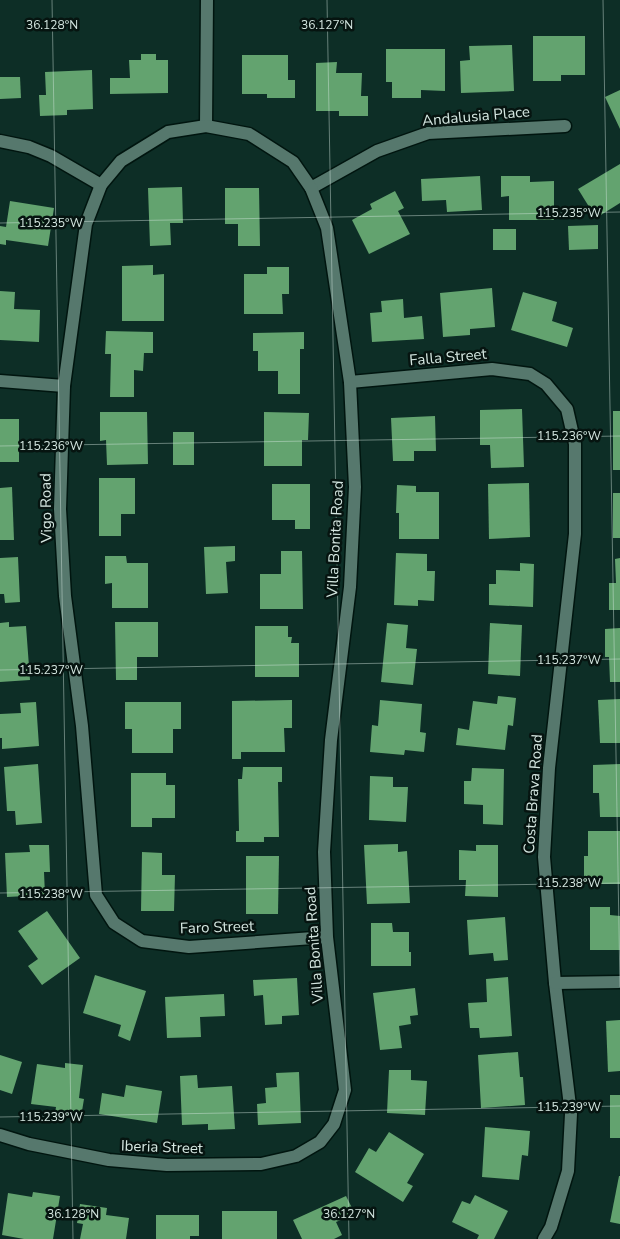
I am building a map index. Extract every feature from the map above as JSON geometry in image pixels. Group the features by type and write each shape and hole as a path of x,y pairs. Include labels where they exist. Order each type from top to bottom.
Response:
{"street":[{"path":"206,126 207,0"},
{"name":"Vigo Road","path":"114,923 96,895 82,726 65,596 60,509 64,386 86,224 101,185 121,160 168,132 206,126"},
{"name":"Villa Bonita Road","path":"206,126 249,134 293,162 312,188 326,228 350,382 355,487 350,587 331,740 324,852 327,937 345,1090 334,1124 320,1142"},
{"name":"Andalusia Place","path":"312,188 377,151 428,133 565,126"},
{"path":"0,142 29,147 50,156 101,185"},
{"name":"Falla Street","path":"350,382 492,369 530,374 546,384"},
{"path":"0,381 64,386"},
{"name":"Costa Brava Road","path":"544,1239 551,1227 568,1170 571,1114 555,982 544,857 549,768 575,534 575,444 567,409 546,384"},
{"name":"Faro Street","path":"114,923 142,941 189,947 327,937"},
{"path":"555,982 620,982"},
{"name":"Iberia Street","path":"0,1135 29,1144 109,1160 167,1166 261,1164 296,1156 320,1142"}],"building":[{"path":"533,36 585,36 585,75 561,75 561,81 533,81"},
{"path":"512,45 514,91 461,93 460,61 470,60 469,46"},
{"path":"386,49 445,49 445,91 421,90 421,98 392,98 392,82 386,82"},
{"path":"141,54 156,54 156,60 168,60 168,93 110,94 110,78 130,78 129,60 141,60"},
{"path":"242,55 288,55 288,80 295,80 295,98 267,98 267,94 242,94"},
{"path":"337,62 336,73 362,73 361,96 368,96 368,116 339,116 339,111 316,111 316,63"},
{"path":"92,70 93,109 67,110 67,115 40,116 39,95 46,95 45,72"},
{"path":"0,77 20,77 21,98 0,99"},
{"path":"620,90 620,129 605,97"},
{"path":"620,164 620,203 596,218 578,189"},
{"path":"480,176 482,210 447,212 446,200 422,201 421,179"},
{"path":"501,176 530,176 530,182 554,181 554,220 509,220 509,196 501,197"},
{"path":"182,187 183,223 170,223 171,245 150,246 148,188"},
{"path":"225,188 259,188 260,246 238,246 238,224 225,224"},
{"path":"395,191 404,208 398,211 410,234 369,254 352,220 372,209 370,204"},
{"path":"10,201 54,208 48,246 6,240 6,245 0,244 0,226 6,227"},
{"path":"598,225 598,249 569,250 568,226"},
{"path":"493,229 516,229 516,250 493,250"},
{"path":"153,265 153,275 164,274 164,321 122,321 122,266"},
{"path":"267,267 289,267 289,294 282,294 283,314 244,314 244,274 267,274"},
{"path":"492,288 495,327 470,329 470,335 443,337 440,293"},
{"path":"0,291 15,292 14,309 40,310 39,342 0,340"},
{"path":"523,292 557,302 552,321 573,328 567,347 511,330"},
{"path":"403,299 404,318 422,316 424,339 372,342 370,313 382,312 381,301"},
{"path":"106,331 153,332 153,353 144,353 143,371 134,370 134,397 110,397 111,354 105,354"},
{"path":"304,332 304,349 300,349 300,394 278,394 278,371 258,371 258,351 253,351 253,333"},
{"path":"522,409 524,467 491,468 490,445 480,445 480,410"},
{"path":"613,411 620,411 620,470 613,470"},
{"path":"100,412 147,412 148,464 107,465 106,440 100,441"},
{"path":"264,412 309,413 308,440 302,440 302,466 264,466"},
{"path":"435,416 436,451 414,451 414,461 393,461 391,418"},
{"path":"0,419 19,419 19,462 0,462"},
{"path":"173,432 194,432 194,465 173,465"},
{"path":"99,478 135,478 135,514 121,514 121,536 99,536"},
{"path":"529,483 530,537 489,539 488,484"},
{"path":"272,484 310,484 310,529 295,529 295,520 272,520"},
{"path":"397,485 416,486 416,492 439,492 439,539 399,539 399,513 396,513"},
{"path":"12,487 14,540 0,540 0,488"},
{"path":"613,493 620,493 620,538 613,538"},
{"path":"235,546 235,561 226,562 228,593 206,594 204,547"},
{"path":"281,551 302,551 303,609 260,609 260,574 281,574"},
{"path":"396,553 427,554 427,571 435,571 434,601 418,600 418,606 394,605"},
{"path":"105,556 126,556 127,563 148,563 148,608 112,608 112,583 105,584"},
{"path":"18,557 20,602 5,603 4,594 0,594 0,558"},
{"path":"620,558 620,610 609,610 609,583 616,583 615,559"},
{"path":"520,563 534,564 533,607 489,605 489,584 496,584 496,570 520,571"},
{"path":"9,622 9,627 26,626 30,680 0,682 0,623"},
{"path":"115,622 158,622 158,657 137,657 137,680 116,680"},
{"path":"387,623 408,625 406,648 417,649 413,685 381,682"},
{"path":"490,623 522,625 520,676 488,674"},
{"path":"255,626 288,626 288,637 292,637 291,643 299,643 299,677 255,677"},
{"path":"620,628 620,682 610,682 609,657 605,657 605,629"},
{"path":"498,696 516,698 513,726 508,725 505,750 456,745 458,728 469,730 473,701 497,704"},
{"path":"620,699 620,743 600,743 598,700"},
{"path":"292,700 292,728 284,728 285,752 241,752 241,759 232,759 232,701"},
{"path":"380,700 422,704 420,732 426,733 424,752 405,750 404,755 370,752 372,725 378,726"},
{"path":"36,702 39,746 2,749 0,714 21,713 20,703"},
{"path":"125,702 181,702 181,729 173,729 173,753 132,753 132,729 125,729"},
{"path":"38,764 42,823 16,825 15,811 7,811 4,767"},
{"path":"620,764 620,817 600,817 599,793 593,793 593,765"},
{"path":"243,767 282,767 282,782 278,782 279,837 264,837 264,842 236,842 236,831 239,831 238,779 242,779"},
{"path":"472,768 504,769 503,825 483,824 483,805 464,804 464,781 471,781"},
{"path":"131,773 166,773 166,785 175,785 175,818 152,818 152,827 131,827"},
{"path":"370,776 393,777 393,787 408,787 406,822 369,820"},
{"path":"588,831 620,831 620,884 584,884 584,856 588,856"},
{"path":"398,844 398,852 407,851 410,903 367,904 364,845"},
{"path":"29,845 49,845 50,872 44,872 45,895 7,897 5,853 30,852"},
{"path":"476,845 498,845 498,897 465,896 466,880 459,880 459,850 476,851"},
{"path":"142,852 162,853 162,875 175,875 174,911 141,911"},
{"path":"246,856 279,856 278,914 246,914"},
{"path":"590,907 610,907 610,915 620,916 620,950 590,950"},
{"path":"47,911 80,958 42,985 28,966 38,959 18,931"},
{"path":"505,917 508,960 494,961 493,953 469,955 467,920"},
{"path":"371,923 392,923 393,932 409,932 411,966 371,966"},
{"path":"95,975 146,991 130,1041 118,1036 121,1025 83,1013"},
{"path":"508,977 512,1036 480,1038 479,1028 470,1028 468,1003 487,1002 486,979"},
{"path":"297,978 299,1015 282,1016 282,1024 265,1025 263,995 254,996 253,980"},
{"path":"415,988 418,1015 410,1016 411,1024 399,1026 402,1048 380,1050 373,993"},
{"path":"224,994 225,1016 200,1017 201,1037 167,1038 165,997"},
{"path":"620,1020 620,1071 608,1072 606,1021"},
{"path":"518,1052 520,1077 523,1077 525,1105 481,1108 478,1055"},
{"path":"0,1055 22,1062 12,1094 0,1090"},
{"path":"65,1063 83,1065 79,1098 84,1099 81,1117 55,1113 56,1107 31,1104 37,1064 65,1068"},
{"path":"389,1070 411,1070 411,1080 427,1081 425,1115 387,1113"},
{"path":"299,1072 301,1123 258,1125 257,1104 266,1103 265,1088 277,1087 276,1073"},
{"path":"197,1075 198,1088 232,1086 235,1129 208,1130 208,1124 182,1125 180,1076"},
{"path":"126,1085 162,1091 157,1123 99,1114 102,1093 124,1097"},
{"path":"610,1095 620,1095 620,1138 610,1138"},
{"path":"485,1127 530,1131 528,1156 522,1155 519,1180 482,1177"},
{"path":"389,1132 424,1154 407,1183 413,1186 403,1202 355,1172 369,1148 376,1152"},
{"path":"620,1176 620,1224 610,1222"},
{"path":"33,1192 60,1196 53,1239 24,1239 2,1235 8,1193 32,1197"},
{"path":"475,1195 508,1211 494,1239 477,1239 479,1235 452,1222 462,1201 470,1204"},
{"path":"346,1196 355,1214 336,1222 342,1235 334,1239 302,1239 293,1220"},
{"path":"80,1204 107,1208 106,1215 129,1218 126,1239 80,1239 83,1224 77,1223"},
{"path":"222,1211 277,1211 277,1239 222,1239"},
{"path":"156,1215 199,1215 199,1236 190,1236 190,1239 156,1239"}]}
